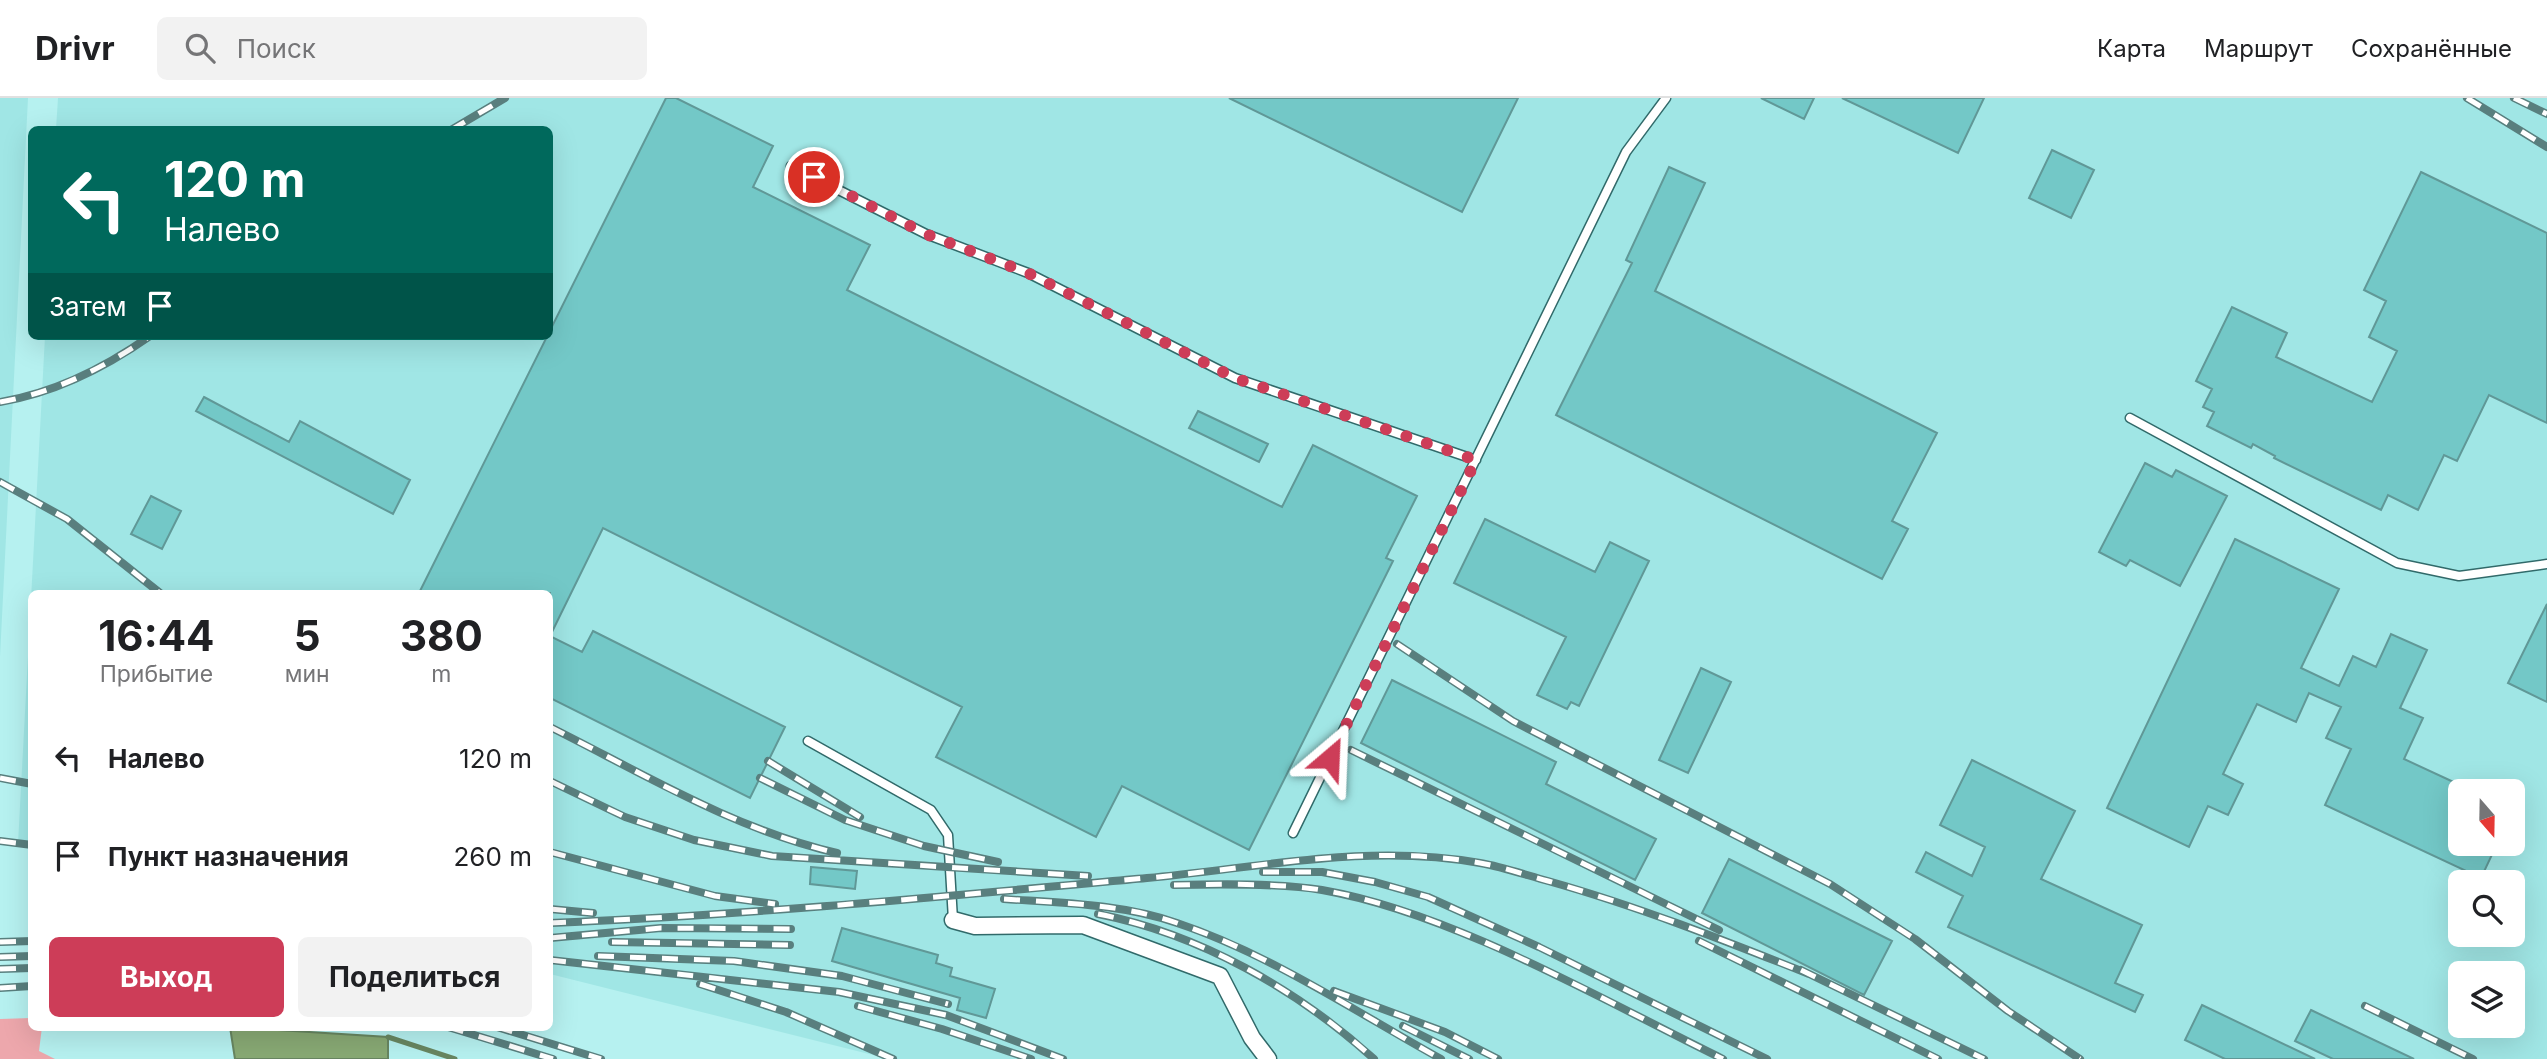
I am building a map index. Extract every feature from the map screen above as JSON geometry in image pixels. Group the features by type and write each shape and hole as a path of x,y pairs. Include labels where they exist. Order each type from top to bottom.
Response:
{"street":[{"path":"953,920 975,926 1083,925 1220,976 1252,1038 1268,1059"}],"lane":[{"path":"1293,833 1626,152 1666,98"},
{"path":"791,166 926,234 1028,273 1235,378 1476,460"},
{"path":"2130,418 2397,563 2459,576 2547,564"},
{"path":"808,741 931,810 948,835 953,920"}],"shaded area":[{"path":"0,98 28,98 0,657"},
{"path":"58,98 2547,98 2547,1059 889,1059 553,975 553,590 32,590 45,340 553,340 553,126 56,126"},
{"path":"28,656 28,846 18,844"},
{"path":"28,1018 28,1031 42,1031 39,1051 55,1059 0,1059 0,1019"},
{"path":"231,1031 293,1031 388,1037 388,1059 235,1059"}],"building":[{"path":"666,98 676,98 773,146 753,187 870,245 847,290 1282,507 1313,445 1417,496 1386,558 1393,561 1249,850 1122,786 1096,837 936,757 962,707 603,528 553,630 553,590 420,590 545,340 553,340 553,324"},
{"path":"1229,98 1518,98 1462,212"},
{"path":"1761,98 1814,98 1804,119"},
{"path":"1842,98 1984,98 1958,153"},
{"path":"2052,150 2094,170 2071,218 2029,198"},
{"path":"1669,167 1705,183 1655,291 1937,433 1892,521 1908,529 1882,579 1556,415 1632,263 1626,260"},
{"path":"2421,172 2547,233 2547,423 2489,395 2457,461 2444,455 2418,510 2388,495 2381,510 2274,458 2275,456 2253,444 2251,448 2207,426 2214,412 2203,407 2212,389 2196,381 2232,307 2287,333 2276,357 2372,402 2397,351 2369,337 2386,301 2364,290"},
{"path":"204,397 289,442 300,421 410,480 393,514 196,411"},
{"path":"1198,411 1268,444 1259,462 1189,428"},
{"path":"2145,463 2172,477 2176,470 2227,496 2180,586 2130,560 2126,566 2099,552"},
{"path":"151,496 181,511 162,549 131,534"},
{"path":"1485,519 1595,572 1610,542 1649,561 1579,706 1571,702 1567,709 1537,695 1566,637 1454,583"},
{"path":"2235,539 2339,589 2301,668 2339,686 2353,656 2376,667 2391,634 2427,650 2400,708 2423,718 2404,759 2448,779 2448,856 2491,856 2485,870 2464,870 2325,805 2351,749 2326,738 2341,707 2309,693 2296,722 2257,704 2223,774 2243,784 2228,815 2208,806 2189,847 2107,808"},
{"path":"2547,604 2547,702 2508,683"},
{"path":"593,631 785,727 750,798 553,700 553,638 582,652"},
{"path":"1701,668 1731,682 1688,773 1659,760"},
{"path":"1392,680 1556,762 1546,784 1656,839 1635,880 1361,743"},
{"path":"1972,760 2075,811 2041,879 2142,925 2115,983 2143,995 2135,1012 1948,927 1963,896 1916,872 1926,852 1972,876 1985,847 1940,825"},
{"path":"1729,859 1892,941 1864,995 1702,913"},
{"path":"811,867 857,871 855,889 810,884"},
{"path":"842,928 938,955 936,963 952,968 950,976 995,989 986,1018 957,1010 960,998 832,961"},
{"path":"2202,1005 2315,1059 2225,1059 2185,1040"},
{"path":"2311,1010 2414,1059 2333,1059 2295,1041"}],"waterway":[{"path":"388,1037 455,1059"}],"railway":[{"path":"458,126 505,98"},
{"path":"2467,98 2547,147"},
{"path":"2514,98 2547,114"},
{"path":"0,402 40,392 79,377 144,340"},
{"path":"0,482 67,519 156,590"},
{"path":"1397,644 1513,721 1830,884 1915,939 2008,1011 2080,1059"},
{"path":"553,729 726,815 799,843 837,853"},
{"path":"1351,750 1719,930"},
{"path":"768,761 860,817"},
{"path":"0,778 28,783"},
{"path":"760,778 845,820 924,846 998,862"},
{"path":"553,782 625,817 694,840 772,856 1088,876"},
{"path":"0,841 28,844"},
{"path":"553,853 715,896 775,904"},
{"path":"553,923 848,904 1147,878 1313,859 1355,856 1438,857 1514,871 1581,891 1647,912 1809,974"},
{"path":"1263,872 1322,872 1375,882 1428,897 1539,947 1767,1059"},
{"path":"1174,885 1287,886 1322,890 1372,901 1475,938 1527,961 1723,1059"},
{"path":"1004,899 1114,908 1177,923 1279,967 1441,1059"},
{"path":"553,909 593,913"},
{"path":"1098,914 1173,935 1246,968 1313,1010 1374,1059"},
{"path":"553,938 661,928 791,929"},
{"path":"0,942 28,941"},
{"path":"1699,941 1938,1059"},
{"path":"612,942 790,945"},
{"path":"0,957 28,956"},
{"path":"598,956 734,961 842,976 948,1004"},
{"path":"553,960 839,992 946,1015 1063,1059"},
{"path":"0,969 28,968"},
{"path":"1801,970 1984,1059"},
{"path":"700,984 786,1012 893,1059"},
{"path":"0,988 28,986"},
{"path":"1334,991 1445,1032 1498,1059"},
{"path":"858,1006 942,1029 1031,1059"},
{"path":"2365,1006 2473,1059"},
{"path":"1403,1026 1469,1059"},
{"path":"461,1031 553,1059"},
{"path":"510,1031 601,1059"}],"route":[{"path":"814,177 926,234 1028,273 1235,378 1476,460 1330,758"}]}
